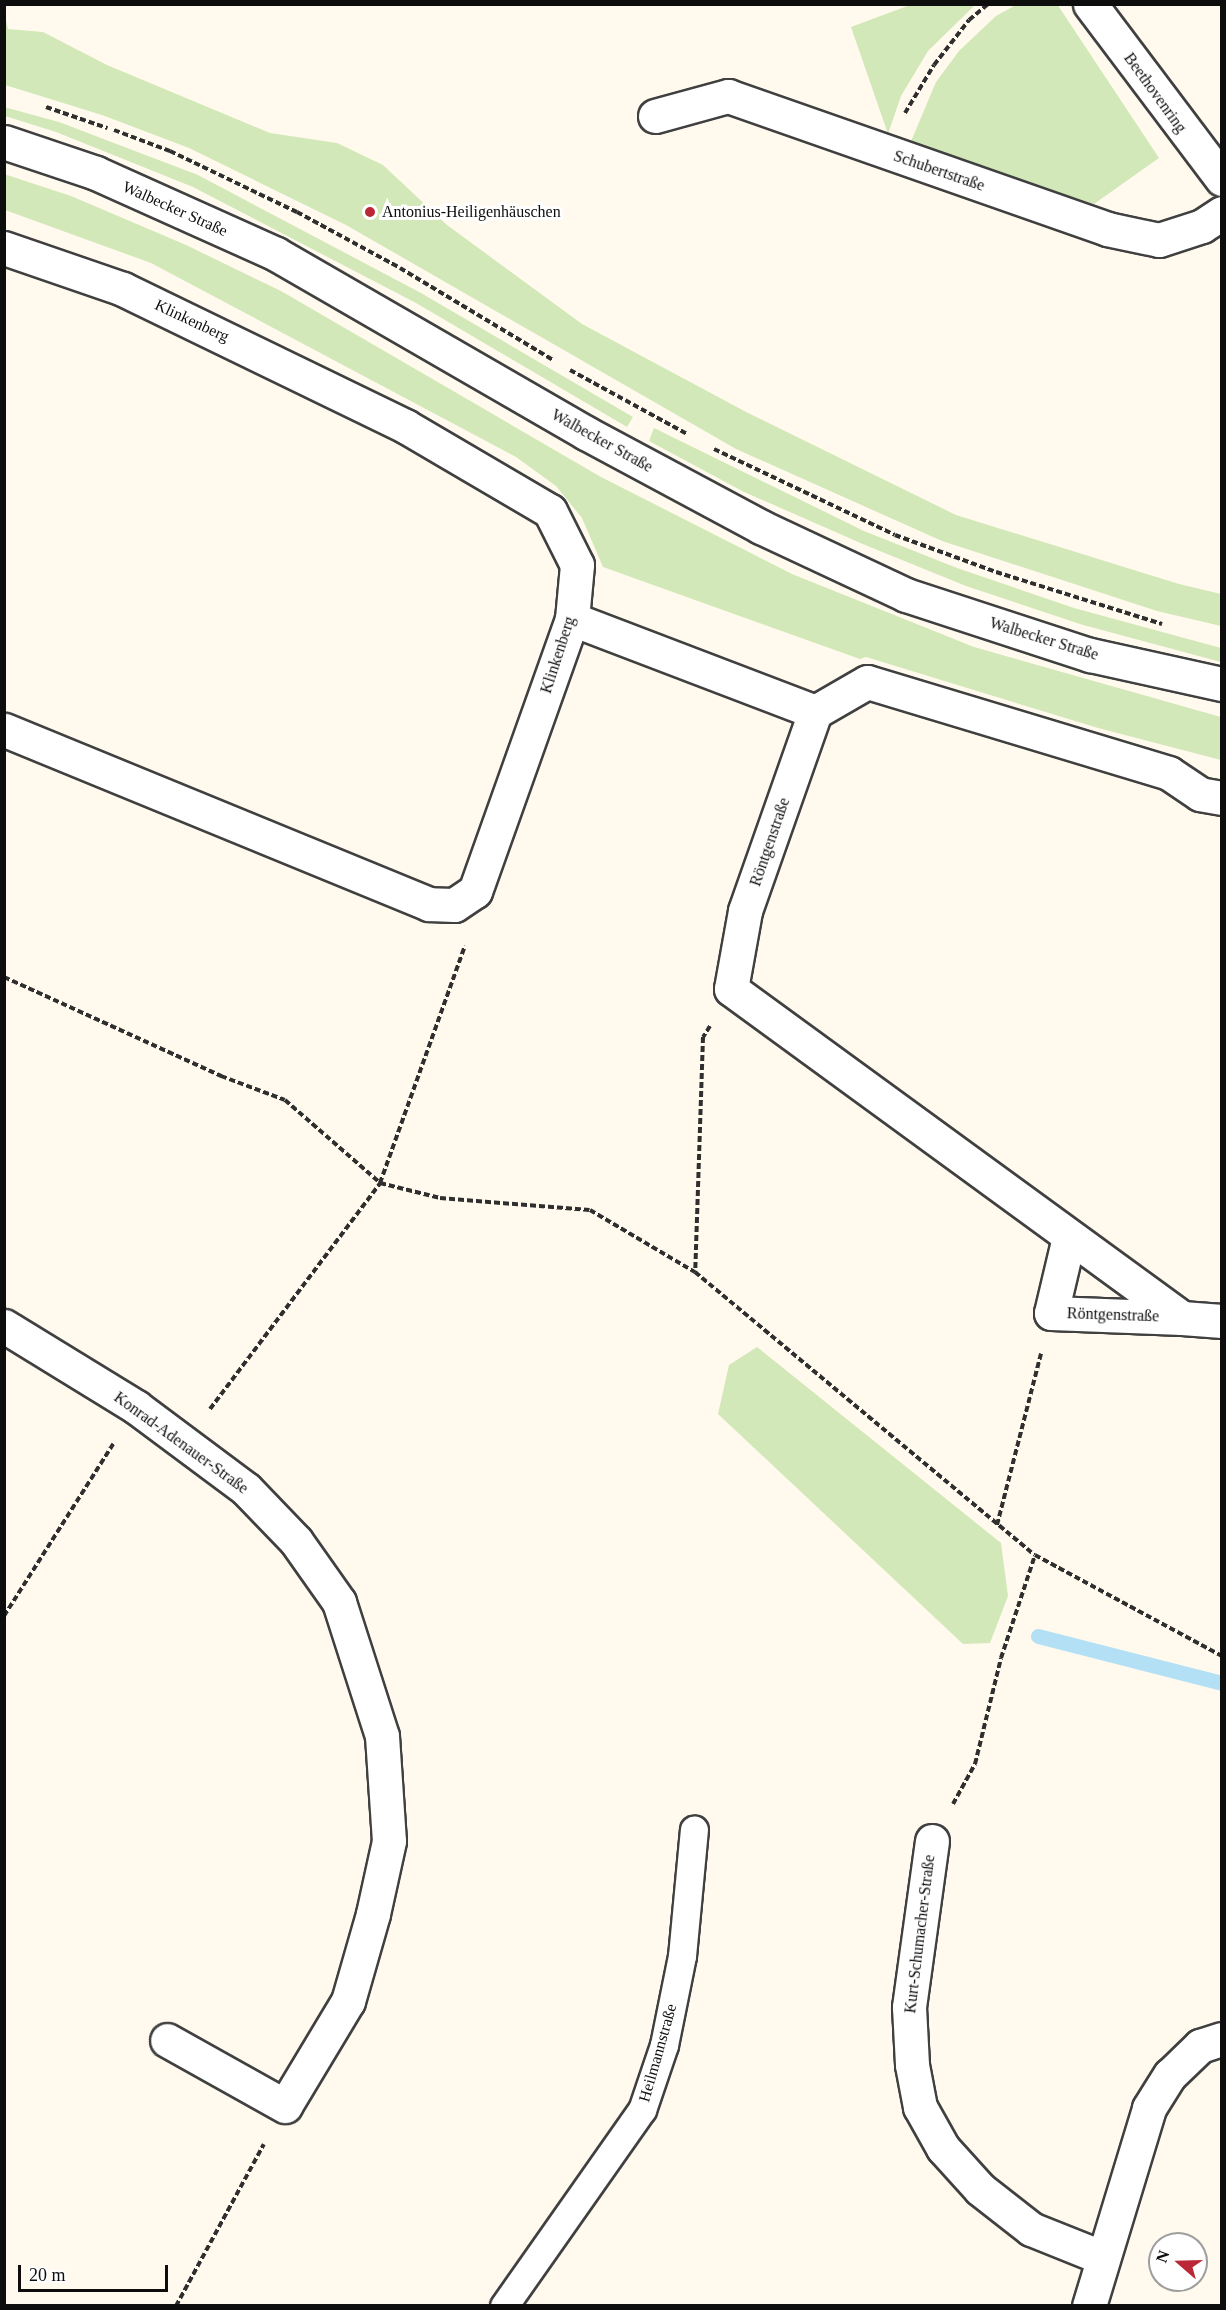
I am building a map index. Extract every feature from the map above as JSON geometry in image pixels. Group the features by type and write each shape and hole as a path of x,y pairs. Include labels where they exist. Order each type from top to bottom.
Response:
{"street":[{"name":"Beethovenring","path":"1090,4 1221,179"},
{"name":"Schubertstraße","path":"655,116 728,96 1107,230 1159,240 1202,226 1221,213"},
{"name":"Walbecker Straße","path":"4,142 96,173 276,254 596,439 761,527 906,595 1090,655 1221,684"},
{"name":"Klinkenberg","path":"4,248 123,289 233,341 405,426 550,511 577,565 572,619 475,891 454,905"},
{"path":"572,619 815,712 867,682 1169,773 1200,794 1221,798"},
{"name":"Röntgenstraße","path":"815,712 745,911 731,989 1182,1318"},
{"path":"4,730 429,904 454,905"},
{"name":"Röntgenstraße","path":"1069,1237 1051,1313 1221,1321"},
{"name":"Konrad-Adenauer-Straße","path":"4,1326 136,1407 246,1489 296,1541 339,1602 382,1736 389,1841 373,1914 348,2001 285,2106"},
{"name":"Kurt-Schumacher-Straße","path":"932,1841 909,2007 912,2065 920,2107 944,2148 980,2189 1031,2229 1101,2257"},
{"path":"1089,2306 1101,2257 1149,2108 1170,2075 1200,2046 1221,2039"},
{"path":"167,2040 285,2106"}],"lane":[{"name":"Heilmannstraße","path":"504,2306 642,2110 664,2045 682,1956 694,1830"}],"path":[{"path":"889,153 916,92 969,21 988,4"},
{"path":"37,105 170,151 297,212 692,437"},
{"path":"712,448 895,535 996,572 1170,626"},
{"path":"184,1444 380,1183 465,948 454,905"},
{"path":"4,977 221,1076 285,1100 380,1183 440,1198 590,1210 695,1272 909,1447 997,1525 1035,1555 1221,1656"},
{"path":"695,1272 703,1037 731,989"},
{"path":"997,1525 1051,1313"},
{"path":"4,1616 136,1407"},
{"path":"932,1841 975,1764 1001,1658 1035,1555"},
{"path":"176,2306 285,2106"}],"green space":[{"path":"1057,4 1159,158 1094,204 909,146 936,82 959,51 996,16 1016,5"},
{"path":"910,5 975,5 928,51 901,96 888,134 851,27"},
{"path":"5,16 8,29 43,32 107,65 270,133 337,143 383,165 447,225 582,324 748,413 956,515 1179,584 1221,594 1221,626 1157,611 942,541 736,449 346,225 189,148 102,115 5,85"},
{"path":"4,107 59,122 198,175 421,293 633,417 627,427 416,303 193,187 56,132 5,116"},
{"path":"4,174 71,196 186,245 281,291 601,477 792,574 974,647 1221,717 1221,760 1098,728 866,657 860,659 603,567 582,518 556,486 516,457 151,263 5,210"},
{"path":"654,428 864,531 957,568 1074,608 1221,648 1221,662 1083,625 966,586 865,545 742,491 649,441"},
{"path":"757,1347 1001,1543 1008,1596 990,1643 963,1644 718,1414 729,1365"}],"waterway":[{"path":"1038,1636 1222,1683"}],"place":[{"name":"Antonius-Heiligenhäuschen","path":"370,212"}]}
